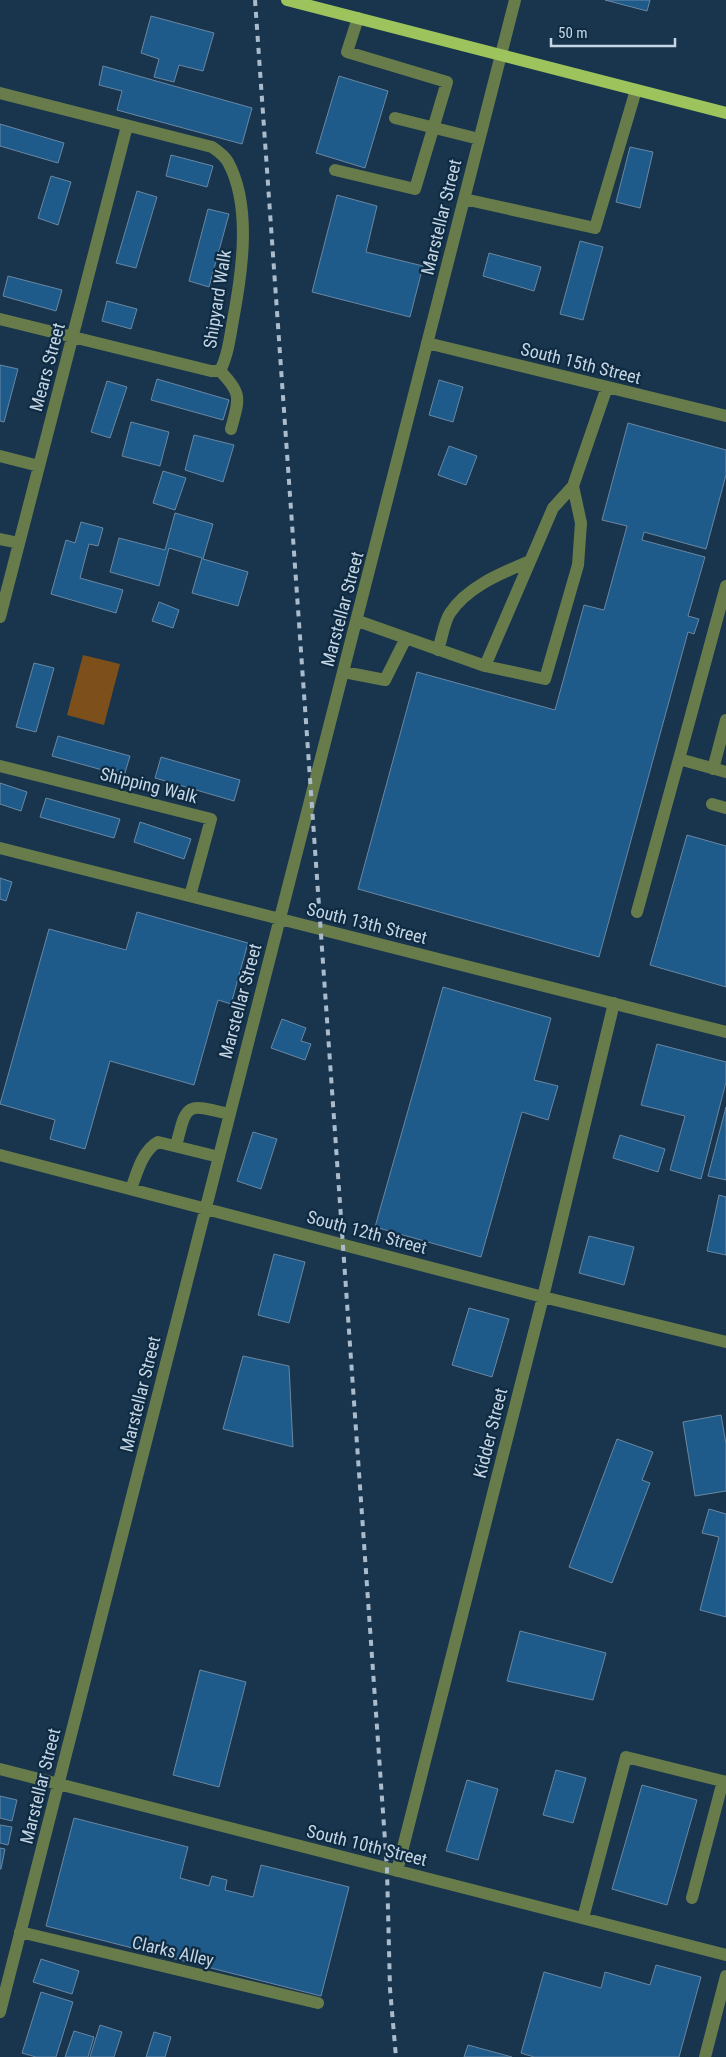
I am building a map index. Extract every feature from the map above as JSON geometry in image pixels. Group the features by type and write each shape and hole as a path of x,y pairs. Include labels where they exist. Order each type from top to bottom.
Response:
{"main road":[{"path":"287,0 318,4 358,18 726,113"}],"street":[{"name":"Marstellar Street","path":"0,2012 229,1114 358,621 515,0"},
{"path":"335,170 415,189 435,128 447,82 347,52 358,18"},
{"path":"464,199 594,228 636,90"},
{"name":"Shipyard Walk","path":"0,93 212,147 229,162 241,206 243,236 242,272 228,346 220,371 211,371 0,319"},
{"path":"394,118 479,139"},
{"name":"Mears Street","path":"0,617 127,126"},
{"name":"South 15th Street","path":"427,343 726,416"},
{"path":"220,371 237,390 239,398 231,429"},
{"path":"485,666 553,508 574,486 607,387"},
{"path":"0,456 39,466"},
{"path":"358,621 485,666 545,679 578,565 581,524 574,486"},
{"path":"0,538 19,543"},
{"path":"438,650 449,614 461,600 500,574 530,561"},
{"path":"637,912 679,759 721,621 726,586"},
{"path":"344,672 385,680 406,638"},
{"path":"713,769 726,720"},
{"path":"679,759 726,772"},
{"name":"Shipping Walk","path":"0,766 211,819 190,896"},
{"path":"712,804 726,808"},
{"name":"South 13th Street","path":"0,848 726,1032"},
{"name":"Kidder Street","path":"397,1871 543,1297 614,1004"},
{"path":"176,1146 184,1116 188,1110 201,1107 229,1114"},
{"path":"131,1189 150,1146 158,1142 219,1157"},
{"name":"South 12th Street","path":"0,1155 543,1297 726,1342"},
{"path":"583,1918 626,1757 725,1781 692,1898"},
{"name":"South 10th Street","path":"0,1769 726,1955"},
{"name":"Clarks Alley","path":"20,1932 318,2003"},
{"path":"705,2057 726,1976"}],"shaded area":[{"path":"83,655 120,664 104,725 67,715"}],"building":[{"path":"605,0 650,0 647,11"},
{"path":"151,16 214,33 203,71 179,65 174,82 154,77 159,59 141,53"},
{"path":"103,66 252,108 242,144 117,110 122,91 99,85"},
{"path":"339,76 388,91 365,168 316,153"},
{"path":"0,124 64,143 58,163 0,146"},
{"path":"630,147 653,152 640,208 616,202"},
{"path":"171,155 213,166 207,187 166,176"},
{"path":"51,176 71,182 58,225 38,218"},
{"path":"137,191 157,197 136,268 116,263"},
{"path":"337,195 377,206 366,252 423,266 410,317 312,292"},
{"path":"208,209 229,214 209,287 189,281"},
{"path":"580,241 603,247 583,320 560,314"},
{"path":"489,253 541,267 534,291 483,276"},
{"path":"8,276 62,290 56,311 3,296"},
{"path":"107,301 137,309 131,329 102,321"},
{"path":"0,365 18,369 4,422 0,421"},
{"path":"157,379 229,400 223,420 151,400"},
{"path":"439,380 463,387 453,422 429,415"},
{"path":"107,381 127,387 110,438 91,432"},
{"path":"131,422 169,432 160,466 122,456"},
{"path":"628,423 726,450 726,475 706,549 644,532 642,540 705,557 688,616 699,619 694,634 688,632 599,957 358,889 417,672 555,710 584,605 604,610 627,526 602,520"},
{"path":"194,435 234,445 223,482 185,470"},
{"path":"449,446 477,456 466,485 438,475"},
{"path":"163,471 186,478 175,510 153,503"},
{"path":"175,513 213,524 203,559 248,572 238,606 192,593 202,558 169,548 159,586 110,572 119,538 165,550"},
{"path":"81,522 103,528 98,546 89,544 80,578 123,590 116,613 51,594 66,540 75,543"},
{"path":"159,602 179,610 173,628 152,621"},
{"path":"34,663 54,668 36,732 16,727"},
{"path":"58,736 130,756 124,776 52,756"},
{"path":"161,757 240,780 234,801 155,778"},
{"path":"0,783 27,792 21,811 0,804"},
{"path":"46,798 120,819 114,838 40,817"},
{"path":"140,822 191,839 184,859 134,842"},
{"path":"687,835 726,846 726,987 650,965"},
{"path":"0,878 12,882 6,901 0,899"},
{"path":"137,912 248,943 231,1004 218,1000 194,1085 110,1061 85,1149 50,1139 55,1120 0,1104 49,929 126,950"},
{"path":"443,987 551,1018 534,1080 558,1086 548,1120 522,1112 481,1257 375,1227"},
{"path":"282,1019 306,1028 301,1041 311,1044 305,1060 271,1048"},
{"path":"657,1044 726,1062 726,1082 701,1179 670,1170 685,1116 641,1105"},
{"path":"726,1107 726,1180 708,1176"},
{"path":"253,1132 277,1139 261,1189 237,1181"},
{"path":"620,1135 665,1149 658,1172 613,1158"},
{"path":"719,1195 726,1197 726,1255 707,1251"},
{"path":"589,1236 634,1247 624,1285 579,1273"},
{"path":"274,1254 305,1262 289,1323 258,1315"},
{"path":"469,1308 509,1319 492,1377 452,1365"},
{"path":"243,1356 289,1366 293,1447 223,1429"},
{"path":"721,1415 726,1444 726,1491 695,1496 683,1422"},
{"path":"617,1439 653,1452 642,1480 650,1483 612,1583 569,1567"},
{"path":"709,1509 726,1514 726,1617 700,1610 719,1537 702,1533"},
{"path":"520,1631 606,1653 593,1700 507,1681"},
{"path":"200,1670 246,1682 219,1787 173,1775"},
{"path":"556,1770 586,1778 573,1823 543,1815"},
{"path":"467,1780 498,1789 478,1860 446,1851"},
{"path":"642,1785 697,1800 667,1905 612,1889"},
{"path":"0,1796 17,1800 12,1821 0,1818"},
{"path":"74,1818 188,1847 180,1878 209,1886 212,1876 227,1880 225,1890 253,1897 261,1865 349,1887 321,1996 46,1926"},
{"path":"0,1825 12,1827 8,1845 0,1843"},
{"path":"0,1848 5,1849 1,1869 0,1869"},
{"path":"41,1959 79,1971 72,1994 33,1982"},
{"path":"656,1965 701,1977 679,2057 534,2057 521,2053 544,1972 601,1988 605,1972 650,1985"},
{"path":"41,1992 73,2002 56,2057 36,2057 22,2053"},
{"path":"100,2025 122,2032 114,2057 90,2057"},
{"path":"74,2031 94,2037 88,2057 65,2057"},
{"path":"154,2032 171,2037 165,2057 146,2057"},
{"path":"468,2045 512,2057 464,2057"}],"railway":[{"path":"255,0 387,1869 390,1989 396,2057"}]}
